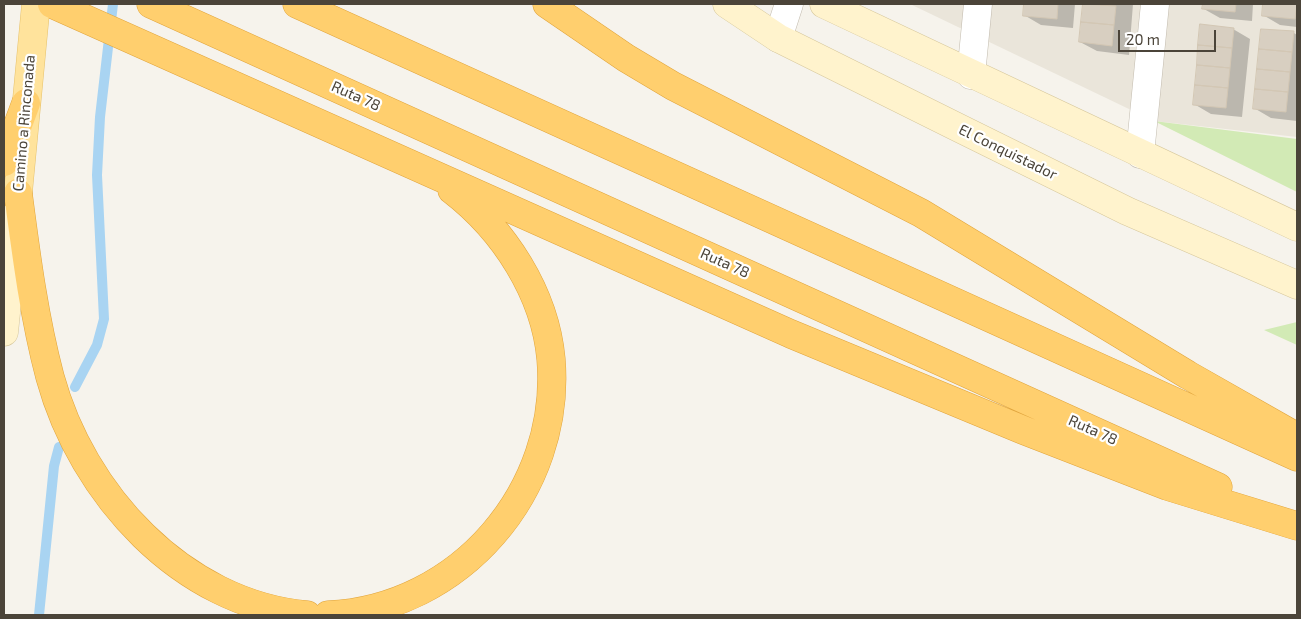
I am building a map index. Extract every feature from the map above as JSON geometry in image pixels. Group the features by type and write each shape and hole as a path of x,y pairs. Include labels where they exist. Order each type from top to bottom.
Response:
{"highway":[{"path":"52,4 791,334 915,386 1167,486 1297,524"},
{"name":"Ruta 78","path":"151,4 1297,524"},
{"path":"297,4 1297,457"},
{"path":"548,4 626,58 673,86 921,213 1172,366 1297,437"},
{"path":"4,162 26,104"},
{"path":"328,615 364,612 419,593 447,577 472,556 504,522 518,503 532,473 543,442 549,412 550,358 540,311 525,275 485,221 456,194 424,170"},
{"path":"18,193 28,266 50,378 64,415 82,452 104,487 144,536 186,572 233,598 259,607 307,615"}],"main road":[{"name":"Camino a Rinconada","path":"4,332 36,4"},
{"name":"El Conquistador","path":"727,4 778,38 1127,211 1297,286"},
{"path":"824,4 971,75 1297,227"}],"street":[{"path":"778,38 789,4"},
{"path":"971,75 978,4"},
{"path":"1140,154 1155,4"}],"shaded area":[{"path":"910,4 1297,4 1297,137 1154,121"}],"green space":[{"path":"1154,121 1297,139 1297,192"},
{"path":"1297,322 1297,345 1264,330"}],"building":[{"path":"1024,4 1058,4 1057,19 1023,16"},
{"path":"1083,4 1116,6 1114,25 1081,22"},
{"path":"1203,4 1236,4 1235,12 1202,9"},
{"path":"1263,4 1297,4 1295,19 1262,16"},
{"path":"1081,22 1114,25 1112,46 1079,42"},
{"path":"1200,24 1234,28 1232,48 1198,45"},
{"path":"1261,29 1294,31 1292,52 1259,49"},
{"path":"1198,45 1232,48 1230,68 1197,65"},
{"path":"1259,49 1292,52 1290,72 1257,69"},
{"path":"1197,65 1230,68 1228,88 1195,85"},
{"path":"1257,69 1290,72 1288,92 1255,89"},
{"path":"1195,85 1228,88 1226,108 1193,105"},
{"path":"1255,89 1288,92 1286,112 1253,109"}],"waterway":[{"path":"75,387 97,345 104,319 97,175 100,117 113,4"},
{"path":"39,615 54,466 59,447"}]}
